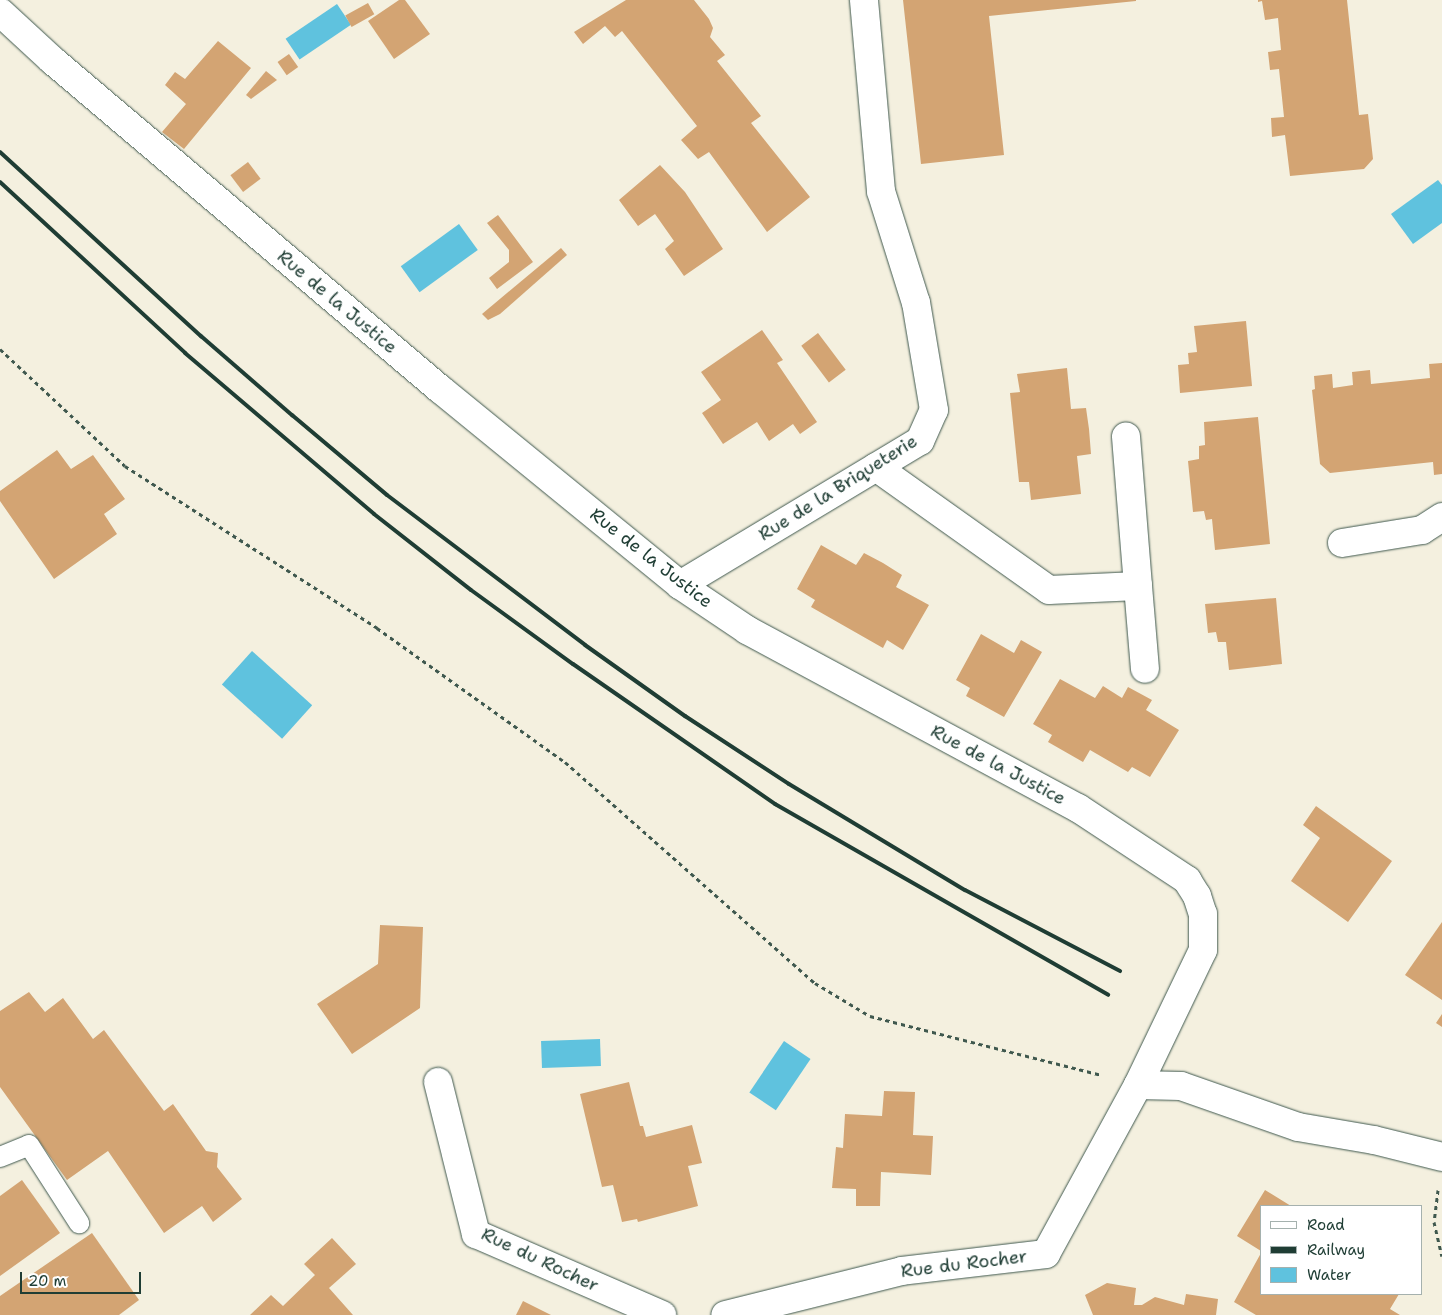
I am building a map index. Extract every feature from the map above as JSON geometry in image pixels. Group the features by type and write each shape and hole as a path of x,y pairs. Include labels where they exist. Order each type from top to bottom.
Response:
{"street":[{"name":"Rue de la Briqueterie","path":"680,585 920,441 934,410 916,303 881,192 864,0"},
{"name":"Rue de la Justice","path":"0,12 52,60 440,389 680,585 747,630 1078,808 1187,880 1197,896 1203,914 1203,950 1138,1084"},
{"path":"1126,436 1145,669"},
{"path":"876,467 1049,590 1138,586"},
{"path":"1342,543 1422,530 1442,517"},
{"name":"Rue du Rocher","path":"438,1082 476,1234 662,1315"},
{"path":"1138,1084 1181,1086 1298,1127 1374,1140 1442,1157"},
{"name":"Rue du Rocher","path":"724,1315 902,1271 1046,1254 1138,1084"}],"lane":[{"path":"0,1157 29,1145 79,1223"}],"path":[{"path":"0,348 125,466 377,628 565,762 815,983 870,1016 1138,1084"},
{"path":"1439,1184 1434,1222 1442,1256"}],"water":[{"path":"337,4 351,25 300,59 286,39"},
{"path":"1438,180 1442,185 1442,223 1413,244 1391,214"},
{"path":"459,224 478,250 420,292 401,266"},
{"path":"252,651 312,705 282,739 222,684"},
{"path":"600,1039 601,1066 542,1068 541,1041"},
{"path":"784,1041 811,1059 776,1110 749,1092"}],"building":[{"path":"399,0 405,0 430,34 394,59 368,21"},
{"path":"626,0 694,0 709,19 713,28 710,37 725,55 717,61 761,116 751,123 810,197 767,232 709,152 698,159 681,140 697,126 622,31 615,37 605,26 583,44 574,32"},
{"path":"903,0 1136,1 989,16 1004,155 921,164"},
{"path":"1258,0 1347,0 1359,115 1368,114 1373,159 1364,169 1290,176 1285,135 1272,137 1271,118 1284,117 1279,69 1270,70 1268,52 1281,50 1278,18 1265,20 1262,1 1258,2"},
{"path":"368,3 374,14 352,27 345,16"},
{"path":"218,41 251,68 184,149 162,132 186,104 165,85 175,72 185,79"},
{"path":"289,54 298,67 287,75 278,62"},
{"path":"266,71 277,80 251,99 246,95"},
{"path":"248,162 261,179 243,192 230,175"},
{"path":"660,165 685,192 723,249 684,276 665,249 674,241 655,214 638,226 619,200"},
{"path":"498,215 533,262 497,289 489,278 509,262 509,250 487,223"},
{"path":"561,248 567,255 500,314 488,320 482,314"},
{"path":"1246,321 1252,386 1180,393 1178,365 1189,364 1188,353 1197,352 1194,326"},
{"path":"762,330 783,360 777,363 817,422 800,434 793,424 769,441 757,422 723,444 702,413 721,400 701,372"},
{"path":"818,333 846,370 829,382 801,346"},
{"path":"1442,363 1442,474 1434,475 1433,462 1330,473 1320,464 1312,390 1315,389 1314,376 1332,374 1333,388 1353,385 1352,372 1370,370 1371,384 1430,378 1429,364"},
{"path":"1067,368 1071,409 1086,408 1089,429 1091,454 1077,456 1081,494 1031,500 1029,482 1019,482 1010,393 1020,392 1017,374"},
{"path":"1258,417 1270,544 1215,550 1212,519 1206,520 1204,511 1193,512 1188,461 1199,459 1199,446 1205,445 1204,422"},
{"path":"57,450 71,469 93,455 125,499 104,514 117,534 54,579 0,501 0,491"},
{"path":"821,545 856,565 864,553 883,563 902,575 896,587 929,605 903,650 887,640 883,648 811,607 815,600 797,589"},
{"path":"1276,598 1282,664 1229,670 1226,642 1218,642 1216,632 1208,633 1205,604"},
{"path":"981,634 1014,653 1021,640 1042,652 1004,717 966,696 970,688 956,680"},
{"path":"1060,679 1095,698 1103,686 1122,698 1128,687 1152,700 1146,710 1179,730 1150,777 1132,767 1128,772 1090,750 1083,762 1048,742 1052,735 1033,724"},
{"path":"1316,806 1392,861 1348,922 1291,881 1320,838 1303,825"},
{"path":"1442,922 1442,1000 1405,975"},
{"path":"380,925 423,927 420,1008 352,1054 317,1004 378,964"},
{"path":"29,992 45,1012 63,998 93,1039 104,1030 164,1111 173,1104 206,1151 218,1153 217,1167 242,1199 213,1222 202,1206 164,1233 108,1151 67,1180 0,1087 0,1011"},
{"path":"1442,1014 1442,1027 1436,1023"},
{"path":"629,1082 640,1126 643,1126 646,1137 692,1125 702,1163 688,1166 698,1206 638,1222 637,1219 622,1222 613,1185 602,1187 580,1094"},
{"path":"884,1091 915,1092 913,1135 933,1136 931,1175 881,1172 880,1206 856,1206 856,1189 832,1188 836,1147 843,1148 845,1114 882,1116"},
{"path":"22,1180 60,1233 0,1276 0,1196"},
{"path":"1265,1190 1289,1205 1260,1205 1260,1250 1237,1236"},
{"path":"92,1233 139,1300 119,1315 0,1315 0,1296"},
{"path":"332,1238 356,1264 329,1288 353,1315 250,1315 271,1295 283,1306 315,1275 304,1264"},
{"path":"1260,1255 1260,1295 1398,1295 1390,1309 1400,1315 1256,1315 1234,1302"},
{"path":"1107,1283 1136,1288 1134,1305 1142,1305 1155,1297 1184,1305 1186,1294 1218,1299 1216,1315 1093,1315 1085,1295"},
{"path":"523,1301 551,1315 516,1315"}],"railway":[{"path":"0,152 201,336 292,415 387,495 585,645 685,716 789,784 965,890 1120,971"},
{"path":"0,182 185,353 374,514 471,590 573,664 775,804 1108,995"}]}
